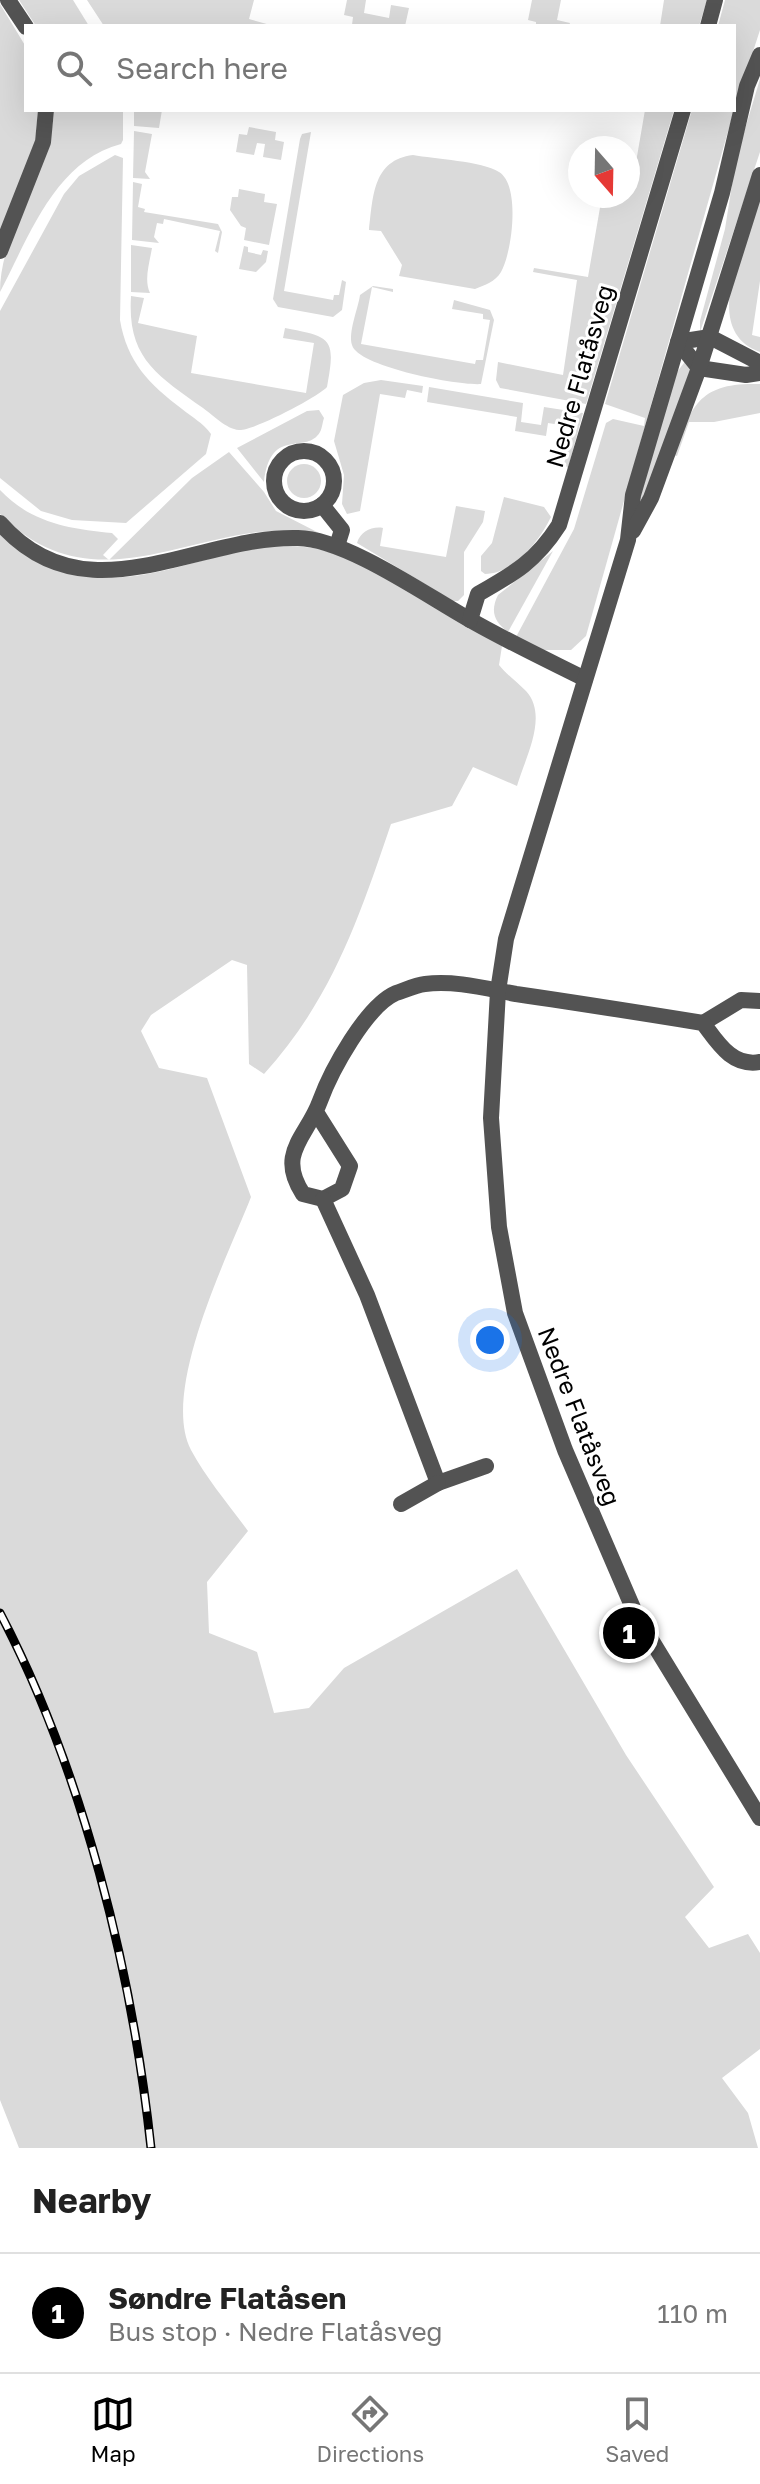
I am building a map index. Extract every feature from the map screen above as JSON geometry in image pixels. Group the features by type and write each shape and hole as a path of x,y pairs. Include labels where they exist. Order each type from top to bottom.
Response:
{"street":[{"path":"8,0 24,24"},
{"path":"709,24 715,0"},
{"name":"Nedre Flatåsveg","path":"760,55 747,86 722,193 633,495 628,540 506,939 498,991 491,1118 499,1227 515,1313 533,1369 636,1615 760,1818"},
{"path":"0,251 43,142 46,112"},
{"name":"Nedre Flatåsveg","path":"470,620 478,594 520,570 542,552 559,525 682,112"},
{"name":"Nedre Flatåsveg","path":"628,540 651,498 690,393 760,175"},
{"path":"678,342 710,337 760,363"},
{"path":"678,342 699,368 746,375 760,373"},
{"path":"322,505 342,530 337,546"},
{"path":"0,523 33,550 66,565 101,571 133,570 253,541 300,538 337,546 585,679"},
{"path":"316,1112 350,1166 342,1189 323,1199 303,1194 294,1180 290,1164 304,1126 316,1112 329,1074 375,1010 393,994 426,984 498,991 703,1023 741,1000 760,1001"},
{"path":"703,1023 731,1058 749,1064 760,1062"},
{"path":"323,1199 367,1295 438,1483"},
{"path":"401,1504 438,1483 486,1466"}],"shaded area":[{"path":"19,0 73,0 88,24 35,24"},
{"path":"87,0 254,0 249,19 267,24 103,24"},
{"path":"347,0 366,0 364,13 389,18 391,5 409,8 405,24 352,24 353,17 344,15"},
{"path":"532,0 561,0 557,20 570,23 536,24 528,20"},
{"path":"664,0 707,0 700,24 660,24"},
{"path":"725,0 760,0 760,30 736,104 736,24 719,24"},
{"path":"0,4 24,44 24,112 38,112 35,144 0,232"},
{"path":"760,79 760,152 700,332 700,321 725,229 736,159"},
{"path":"54,112 123,112 121,144 98,153 61,184 34,225 0,292 8,246 51,134"},
{"path":"134,112 162,112 159,128 134,126"},
{"path":"645,112 673,112 586,404 500,388 496,380 498,362 563,375 577,280 533,272 534,268 588,277 600,208 640,208 640,139"},
{"path":"691,112 733,112 586,636 571,650 542,650 516,637 574,529 606,423 613,419 644,426 645,418 605,404"},
{"path":"249,127 276,132 275,140 284,142 281,160 263,157 265,144 257,143 254,155 236,152 239,134 247,135"},
{"path":"134,131 152,134 145,172 150,179 133,178"},
{"path":"311,132 284,291 333,300 334,295 339,295 342,280 346,282 342,310 333,317 278,307 273,299 300,139 302,134"},
{"path":"115,155 123,158 120,320 123,335 141,371 211,434 206,454 126,523 72,520 41,511 0,478 0,311 64,194 79,176"},
{"path":"413,155 481,165 499,172 506,179 512,204 511,235 505,263 490,283 475,289 399,276 402,265 381,231 369,230 374,193 383,172 400,158"},
{"path":"133,182 142,184 138,207 145,209 144,212 218,224 222,232 218,253 215,251 220,231 164,219 163,224 157,223 154,237 159,243 132,240"},
{"path":"239,189 265,194 264,202 277,204 269,245 244,240 246,228 241,226 230,210 232,197 238,197"},
{"path":"760,197 760,281 752,335 760,337 760,352 742,341 732,325 729,305 738,260"},
{"path":"131,245 152,248 147,278 150,293 131,292"},
{"path":"244,246 248,247 248,252 261,255 263,250 268,251 266,262 256,272 239,269"},
{"path":"373,286 393,289 393,292 372,287 361,344 475,364 476,360 483,360 490,320 483,319 483,314 452,309 454,300 490,310 494,320 481,384 411,374 358,353 352,345 352,327 360,295"},
{"path":"131,296 144,298 138,323 197,336 191,373 306,393 314,343 283,338 285,328 313,334 327,342 331,358 327,387 299,405 257,425 239,430 229,427 148,363 134,335"},
{"path":"687,359 692,365 644,499 640,498 674,376"},
{"path":"381,380 423,386 422,393 407,390 405,398 380,394 360,511 347,514 342,504 344,475 334,441 343,395 364,383"},
{"path":"760,384 760,413 714,422 689,422 677,456 673,455 686,422 701,400 724,387"},
{"path":"429,387 523,403 521,422 541,425 544,407 583,413 568,468 564,464 573,427 548,423 546,436 515,431 517,417 427,402"},
{"path":"319,410 324,418 319,434 311,440 279,448 267,465 264,482 237,448 307,411"},
{"path":"229,452 264,492 276,511 319,533 257,532 156,554 110,559 192,478"},
{"path":"304,464 316,469 321,481 316,493 304,498 292,493 287,481 292,469"},
{"path":"0,490 38,517 66,526 112,533 118,539 103,555 108,559 61,553 31,539 0,514"},
{"path":"504,497 544,507 551,517 533,545 516,562 485,574 481,571 481,556 492,543"},
{"path":"456,506 485,511 483,522 464,552 464,595 458,601 453,601 357,543 367,531 383,528 380,546 446,557"},
{"path":"0,534 18,549 51,566 84,576 117,578 247,550 280,546 313,548 334,554 409,590 502,646 499,665 533,701 533,737 517,786 473,767 452,806 391,824 355,925 326,987 288,1046 264,1074 249,1064 247,965 232,960 151,1015 141,1031 159,1068 207,1078 251,1197 201,1324 184,1394 184,1425 191,1450 248,1531 207,1582 209,1633 257,1652 274,1713 309,1708 344,1668 517,1569 626,1755 714,1887 685,1917 709,1948 748,1934 760,1953 760,2049 722,2078 748,2113 758,2148 19,2148 0,2100"},
{"path":"553,551 508,632 495,616 494,606 498,595"}],"railway":[{"path":"0,1613 30,1674 56,1739 100,1873 131,2012 151,2148"}],"place":[{"name":"Søndre Flatåsen","path":"629,1633"}]}
